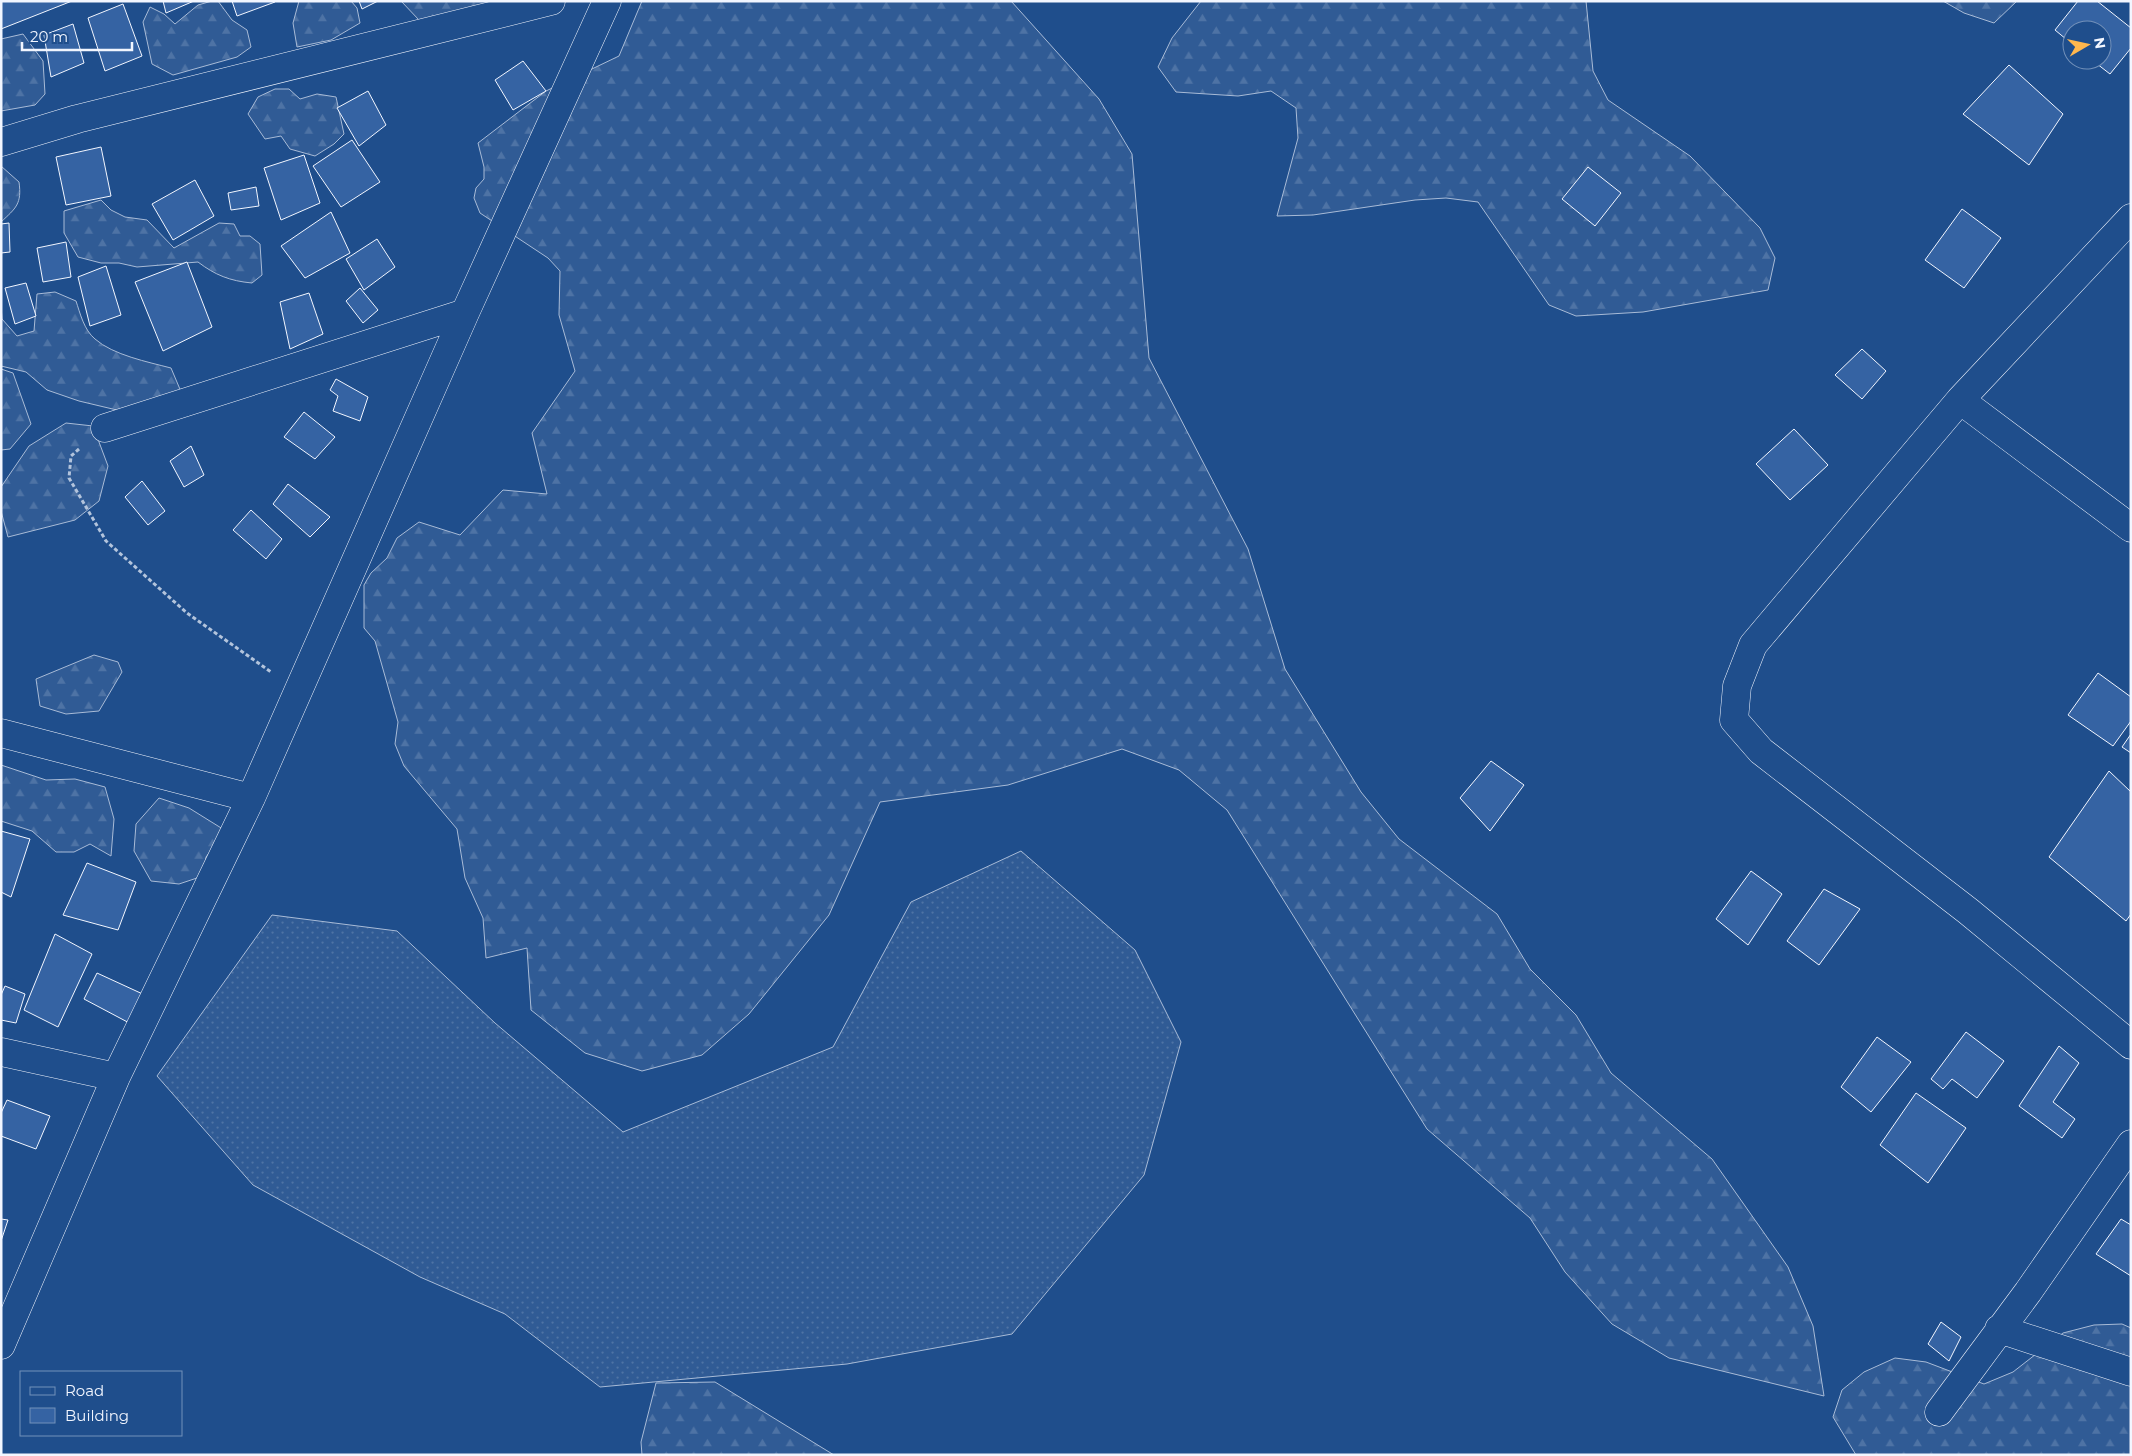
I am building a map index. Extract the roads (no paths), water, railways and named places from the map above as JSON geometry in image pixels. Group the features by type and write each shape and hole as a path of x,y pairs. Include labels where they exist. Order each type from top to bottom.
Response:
{"street":[{"path":"1,142 77,119 551,1"},
{"path":"1,1345 116,1077 251,798 465,313 607,1"},
{"path":"2131,218 1960,400 1753,645 1737,686 1734,720 1761,751 1968,911 2131,1045"},
{"path":"105,428 465,313"},
{"path":"1960,400 2131,528"},
{"path":"1,733 251,798"},
{"path":"1,1052 116,1077"},
{"path":"1938,1412 1999,1330 2131,1144"},
{"path":"1999,1330 2131,1372"}]}
